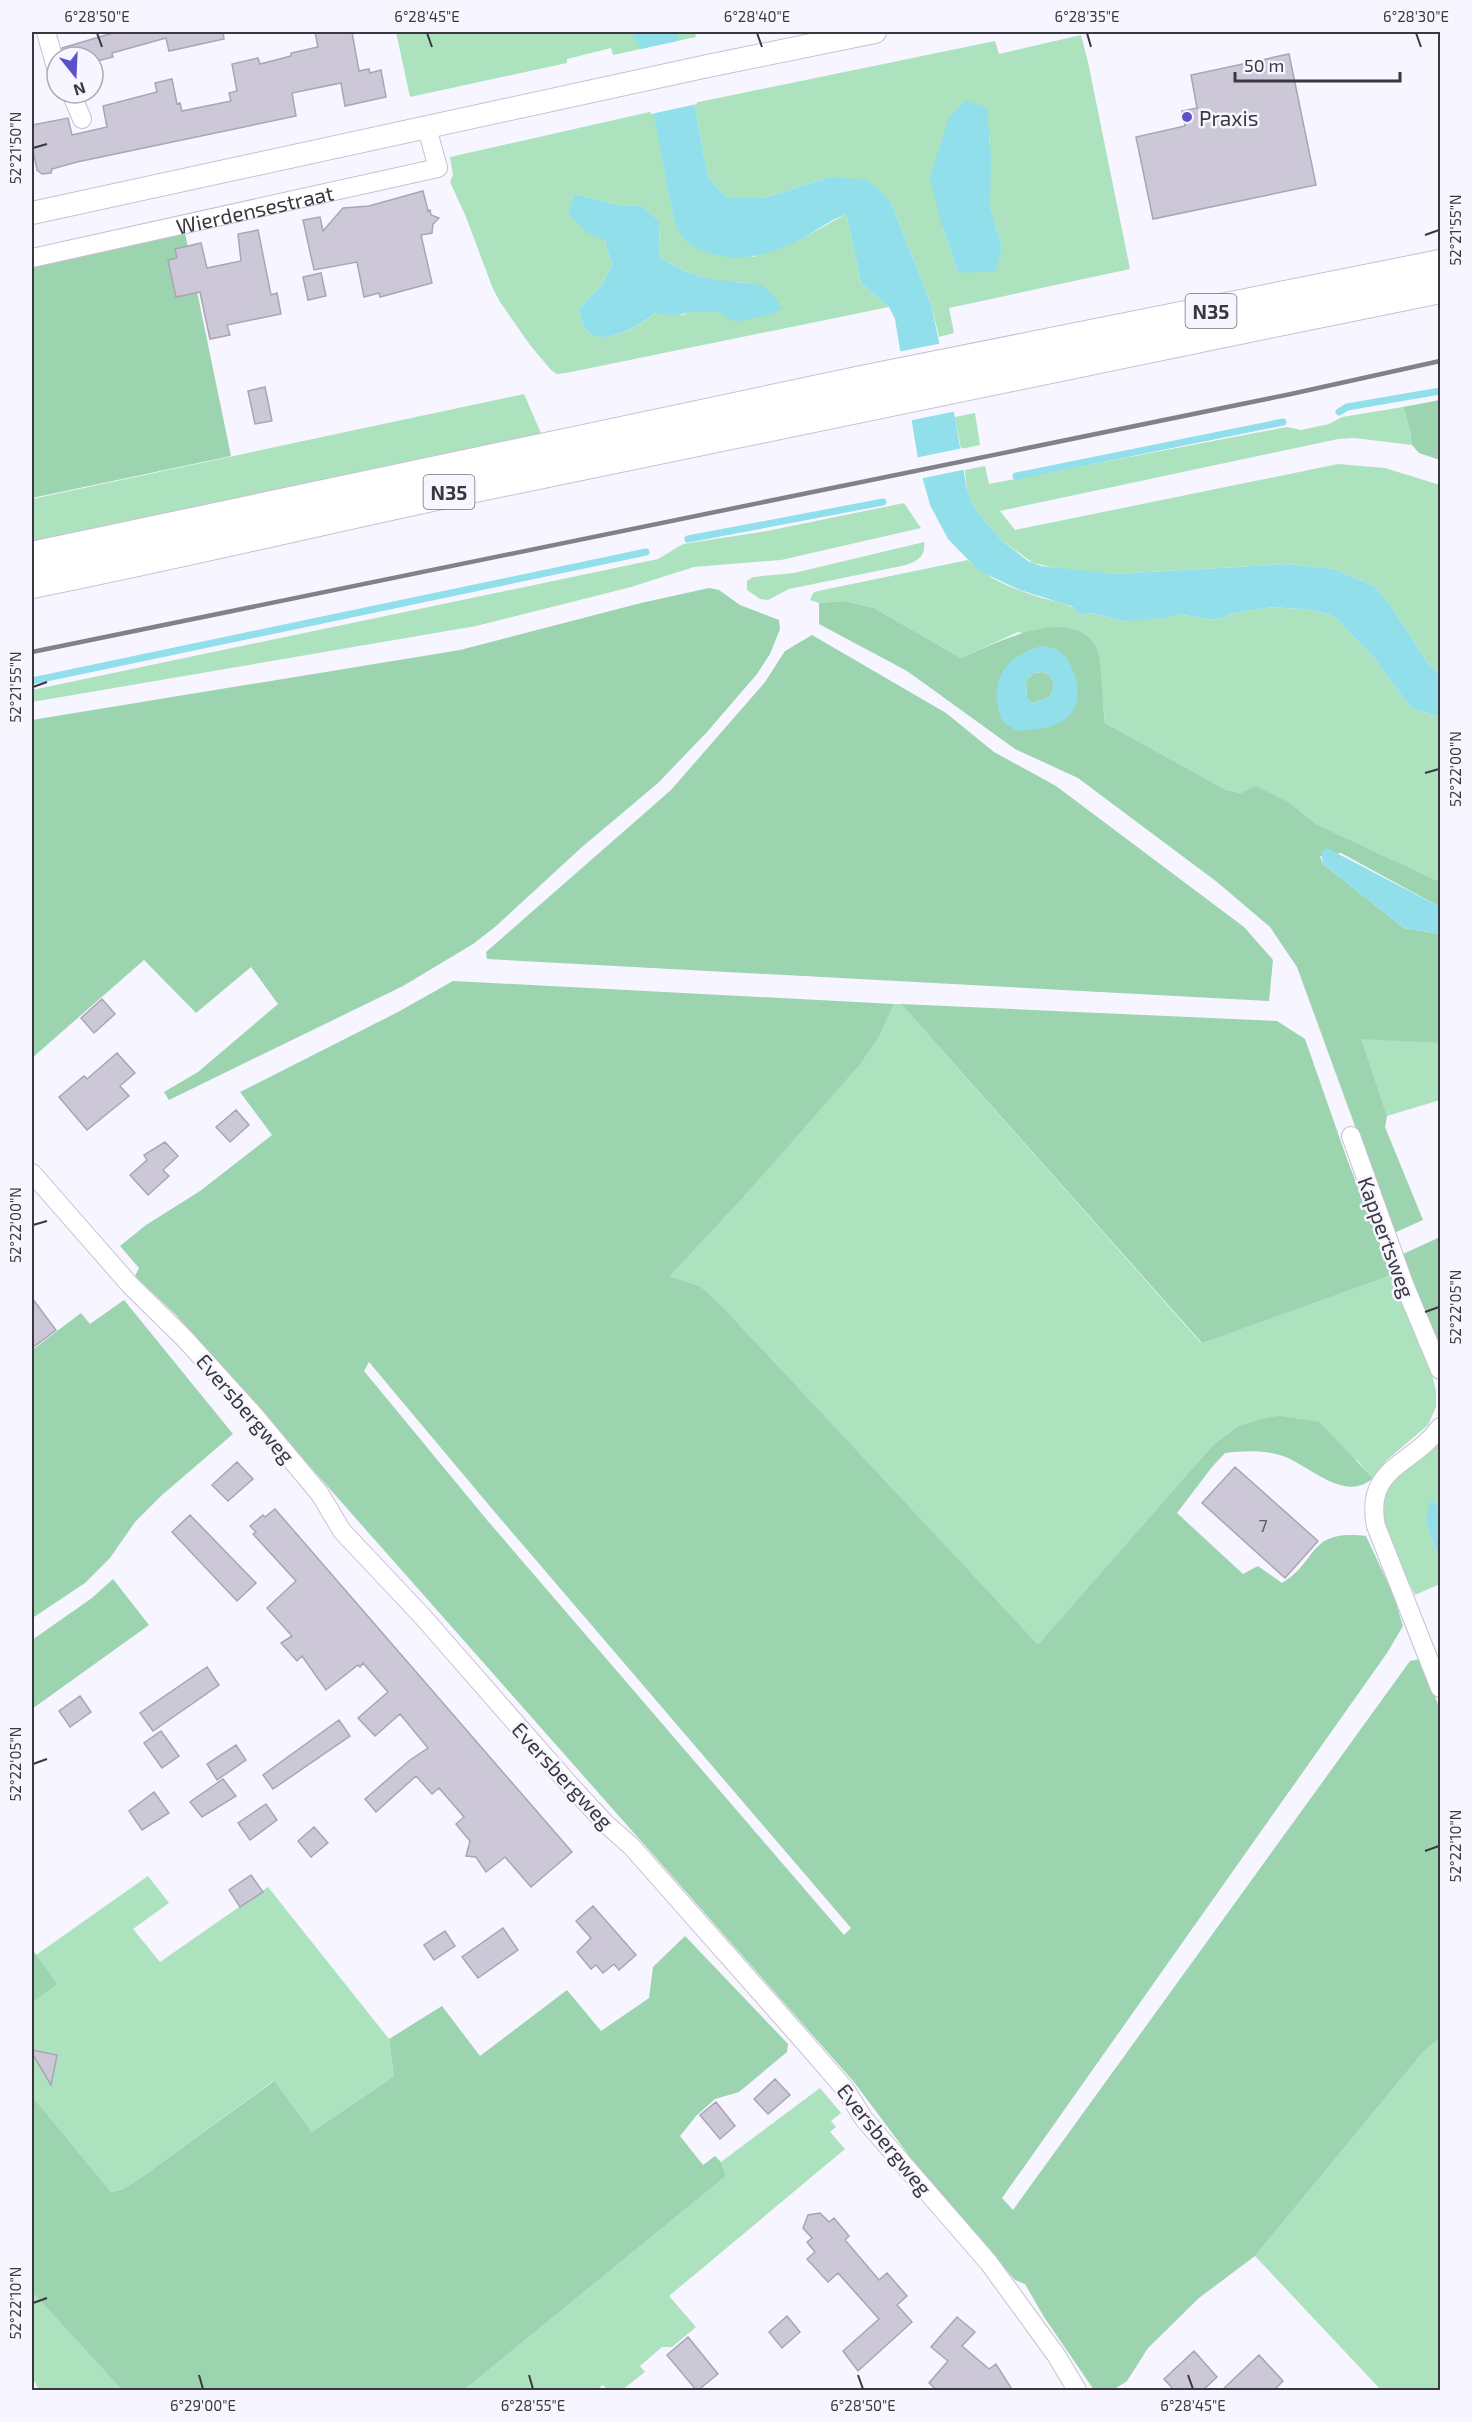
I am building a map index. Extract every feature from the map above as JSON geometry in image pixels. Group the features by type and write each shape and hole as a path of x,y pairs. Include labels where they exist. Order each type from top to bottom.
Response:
{"main road":[{"name":"N35","path":"983,369 1440,265"},
{"name":"N35","path":"32,556 983,369 1440,288"},
{"name":"N35","path":"32,583 439,494 865,392"}],"street":[{"name":"Wierdensestraat","path":"32,213 105,195 427,128 617,85 875,32"},
{"path":"76,105 82,119"},
{"name":"Wierdensestraat","path":"32,258 438,168 427,128"},
{"name":"Kappertsweg","path":"1351,1136 1404,1284 1440,1370"},
{"name":"Eversbergweg","path":"32,1176 130,1285 184,1338 252,1414 321,1494 342,1531 423,1617 568,1783 606,1824 631,1846 807,2045 844,2089 864,2119 989,2263 1056,2355 1077,2391"},
{"path":"1440,1427 1433,1437 1386,1474 1380,1483 1373,1511 1376,1526 1440,1688"}],"green space":[{"path":"396,32 695,32 696,37 613,55 611,48 567,59 567,63 410,97"},
{"path":"1081,35 1130,269 949,308 954,333 939,337 931,304 890,200 829,177 764,198 727,198 708,177 694,103 995,41 999,54","holes":["990,136 990,207 1002,247 958,273 943,229"]},
{"path":"654,111 674,221 753,257 800,240 844,215 847,217 861,283 889,307 557,374 530,345 493,289 450,182 453,175 450,157","holes":["575,194 618,205 642,206 659,221 660,257 671,264 703,277 749,283 683,315 655,313 633,328 613,336 595,336 588,332 578,310 601,286 612,265 605,240"]},
{"path":"185,233 231,456 32,498 32,266"},
{"path":"524,394 543,438 32,543 32,499"},
{"path":"1440,400 1440,460 1419,453 1412,445 1403,407"},
{"path":"1403,407 1412,445 1354,438 1338,439 1000,511 1015,530 1338,464 1385,468 1440,485 1440,675 1427,662 1376,587 1334,569 1288,564 1114,574 1070,571 1033,563 1001,540 976,510 967,490 965,470 985,466 989,484 1287,427 1301,430 1329,424 1342,417"},
{"path":"975,413 980,445 961,449 955,417"},
{"path":"904,503 921,528 781,560 694,567 631,587 476,626 32,702 32,690 658,559 683,544 767,531"},
{"path":"924,542 924,551 920,557 906,565 789,589 768,600 760,599 747,590 747,581 753,577 794,573"},
{"path":"968,560 1001,583 1067,605 1081,615 1091,613 1122,621 1177,614 1214,620 1238,612 1273,607 1311,610 1335,617 1374,658 1411,708 1440,717 1440,882 1316,824 1290,803 1250,790 1241,793 1226,790 1105,723 1097,649 1018,632 961,658 874,608 845,601 819,603 810,600 813,593 818,591"},
{"path":"709,588 719,590 740,605 779,620 780,629 770,654 757,674 707,732 658,783 473,944 403,986 169,1100 164,1092 198,1072 278,1004 251,967 196,1013 144,960 32,1058 32,720 460,650 641,603"},
{"path":"845,601 874,608 961,658 1032,631 1052,628 1071,629 1086,635 1097,649 1105,723 1226,790 1241,793 1255,786 1290,803 1316,824 1440,882 1440,907 1341,853 1320,856 1323,864 1404,928 1440,934 1440,1043 1361,1039 1387,1116 1385,1127 1423,1220 1394,1233 1297,967 1270,927 1217,882 1078,778 1015,749 907,671 819,624 819,603","holes":["1019,655 1077,681 1017,731"]},
{"path":"812,635 946,713 994,752 1056,786 1244,927 1273,960 1269,1001 487,959 486,952 671,790 765,682 785,651"},
{"path":"1043,672 1051,676 1054,685 1050,697 1033,703 1027,699 1026,680 1034,673"},
{"path":"453,981 894,1004 880,1035 860,1064 740,1201 670,1276 700,1286 720,1304 1038,1645 1213,1445 1237,1427 1261,1419 1280,1416 1319,1422 1373,1478 1362,1485 1350,1487 1338,1485 1280,1455 1253,1451 1225,1453 1177,1513 1243,1574 1258,1566 1282,1583 1294,1574 1323,1542 1333,1537 1347,1535 1366,1536 1394,1596 1403,1626 1387,1653 1002,2198 1013,2210 1410,1661 1420,1659 1440,1709 1440,2038 1424,2051 1255,2256 1199,2298 1148,2348 1127,2381 1113,2390 1094,2390 1044,2317 1025,2284 1015,2280 910,2157 854,2082 177,1316 135,1276 139,1268 120,1246 146,1225 200,1191 272,1135 240,1092 398,1012","holes":["369,1362 851,1928 844,1935 487,1520 364,1371"]},
{"path":"894,1004 901,1004 1201,1343 1392,1275 1431,1370 1436,1391 1436,1407 1428,1425 1387,1460 1373,1478 1357,1460 1237,1427 1213,1445 1038,1646 720,1304 700,1286 670,1276 740,1201 880,1035"},
{"path":"901,1004 1277,1021 1305,1039 1347,1159 1392,1275 1202,1343"},
{"path":"1360,1038 1440,1043 1440,1100 1387,1116"},
{"path":"1440,1237 1440,1339 1436,1340 1403,1254"},
{"path":"124,1300 233,1434 162,1495 135,1522 110,1558 85,1583 34,1617 32,1614 32,1350 81,1313 90,1324"},
{"path":"1440,1443 1440,1506 1435,1502 1426,1521 1440,1561 1440,1584 1415,1595 1388,1533 1384,1520 1384,1498 1387,1490 1400,1474"},
{"path":"113,1579 149,1625 32,1709 32,1640 92,1598"},
{"path":"148,1876 169,1903 133,1929 160,1962 268,1887 389,2039 394,2076 312,2132 273,2081 139,2179 121,2190 111,2192 32,2096 32,2003 56,1984 36,1955"},
{"path":"685,1936 788,2044 787,2052 739,2092 715,2099 696,2116 680,2136 703,2165 715,2156 721,2162 726,2176 464,2390 122,2390 32,2292 32,2096 111,2192 121,2190 274,2081 312,2132 394,2076 389,2039 442,2006 480,2056 567,1990 601,2031 649,1998 653,1967"},
{"path":"32,1949 57,1984 32,2003"},
{"path":"1440,2038 1440,2390 1381,2390 1255,2256 1424,2051"},
{"path":"820,2088 841,2113 831,2121 836,2127 830,2132 845,2149 669,2296 696,2327 672,2347 662,2347 640,2366 645,2372 622,2390 608,2390 603,2385 596,2390 464,2390 726,2176 721,2162"},
{"path":"32,2292 122,2390 39,2390 32,2377"}],"water":[{"path":"631,32 677,32 708,177 727,198 764,198 829,177 868,180 890,200 931,304 955,417 967,490 976,510 1001,540 1028,561 1041,566 1114,574 1288,564 1334,569 1376,587 1395,612 1427,662 1440,675 1440,717 1411,708 1374,658 1335,617 1324,613 1273,607 1238,612 1214,620 1177,614 1165,618 1122,621 1091,613 1081,615 1071,606 1020,590 979,571 948,539 930,505 919,465 895,319 889,307 861,283 847,217 844,215 838,217 806,237 756,256 722,256 688,242 674,221 642,53"},
{"path":"965,100 987,108 991,156 990,207 1002,247 996,271 958,273 943,229 930,177 949,118"},
{"path":"575,194 618,205 642,206 659,221 660,257 698,276 762,285 777,300 782,309 765,316 735,322 717,311 691,312 674,316 655,313 623,333 613,336 595,336 586,330 578,310 601,286 612,265 605,240 586,232 568,213"},
{"path":"1042,646 1054,648 1063,654 1073,670 1078,690 1077,699 1075,708 1064,720 1045,728 1017,731 1001,719 997,695 998,684 1006,667 1031,649","holes":["1043,672 1051,676 1054,685 1050,697 1033,703 1027,699 1026,680 1034,673"]},
{"path":"1327,848 1440,907 1440,934 1404,928 1323,864 1321,852"},
{"path":"1430,1502 1435,1502 1440,1506 1440,1561 1426,1521"}],"pier":[{"path":"682,40 697,104 651,114 637,50"},
{"path":"943,343 957,411 908,421 897,352"},
{"path":"963,448 967,469 919,479 915,458"}],"building":[{"path":"116,32 223,32 224,39 169,51 166,38 112,53 113,57 105,59 105,45 72,45"},
{"path":"315,32 352,32 359,71 369,69 370,73 381,70 386,97 345,106 341,83 292,93 296,116 77,162 52,169 51,173 42,174 37,170 32,145 32,125 68,118 72,135 107,127 103,106 157,92 155,83 172,79 177,104 180,103 182,111 231,101 229,93 237,91 232,64 258,58 260,64 291,56 291,53 318,47"},
{"path":"1289,54 1316,185 1153,219 1136,137 1185,126 1182,111 1197,108 1191,75"},
{"path":"423,191 428,211 430,210 431,215 439,218 433,224 432,233 421,235 432,283 380,297 379,293 364,297 357,262 314,270 303,220 320,217 323,231 343,208 369,206"},
{"path":"258,230 271,295 277,293 281,314 227,325 230,335 210,339 200,292 176,297 168,260 177,258 175,249 201,243 207,268 241,261 238,234"},
{"path":"321,273 326,296 308,300 303,277"},
{"path":"265,387 272,421 255,424 248,391"},
{"path":"102,999 115,1014 94,1033 81,1018"},
{"path":"117,1053 135,1073 120,1086 129,1096 87,1130 59,1097 84,1076 87,1079"},
{"path":"236,1110 249,1125 230,1142 216,1127"},
{"path":"165,1142 178,1156 163,1170 169,1176 148,1195 130,1175 147,1160 144,1155"},
{"path":"32,1298 56,1330 32,1348"},
{"path":"237,1462 253,1479 228,1501 212,1485"},
{"path":"1235,1467 1318,1541 1285,1578 1202,1503"},
{"path":"275,1509 572,1852 531,1887 505,1857 486,1872 476,1857 466,1856 470,1841 456,1824 464,1817 439,1788 432,1794 416,1776 376,1812 365,1799 410,1760 428,1748 400,1714 375,1736 358,1718 388,1692 363,1663 326,1690 302,1656 297,1661 281,1643 292,1636 267,1608 296,1581 253,1534 256,1532 250,1526"},
{"path":"190,1515 256,1583 237,1601 172,1532"},
{"path":"207,1667 219,1685 153,1731 140,1713"},
{"path":"80,1696 91,1712 70,1727 59,1711"},
{"path":"339,1720 350,1736 273,1789 263,1775"},
{"path":"161,1731 179,1756 162,1768 144,1743"},
{"path":"236,1745 246,1760 217,1780 207,1764"},
{"path":"223,1779 236,1796 202,1817 190,1802"},
{"path":"154,1792 169,1813 142,1830 129,1811"},
{"path":"266,1804 277,1820 250,1840 238,1823"},
{"path":"314,1827 328,1843 311,1857 298,1841"},
{"path":"251,1875 263,1892 240,1907 229,1890"},
{"path":"593,1906 636,1955 619,1970 614,1964 603,1973 596,1965 591,1969 577,1952 591,1938 576,1921"},
{"path":"503,1928 518,1950 478,1978 462,1957"},
{"path":"445,1931 455,1946 434,1960 424,1945"},
{"path":"32,2050 57,2055 51,2085 32,2053"},
{"path":"775,2079 790,2095 768,2114 754,2099"},
{"path":"716,2102 735,2126 720,2139 700,2115"},
{"path":"820,2213 829,2222 834,2218 849,2236 845,2240 879,2280 887,2273 907,2296 897,2305 912,2322 858,2371 843,2351 879,2319 838,2273 828,2282 807,2259 815,2252 807,2242 812,2238 803,2228 808,2215"},
{"path":"787,2316 800,2332 782,2348 769,2332"},
{"path":"957,2317 975,2332 962,2346 989,2369 996,2364 1013,2391 938,2391 929,2383 948,2361 931,2347"},
{"path":"688,2337 718,2374 697,2391 667,2355"},
{"path":"1194,2351 1217,2377 1202,2391 1175,2391 1164,2379"},
{"path":"1259,2355 1283,2381 1273,2391 1221,2391"}],"waterway":[{"path":"1339,412 1347,407 1440,391"},
{"path":"1016,476 1283,422"},
{"path":"688,539 883,502"},
{"path":"32,681 646,552"}],"railway":[{"path":"32,652 1291,394 1440,361"}],"place":[{"name":"Praxis","path":"1187,117"}]}
